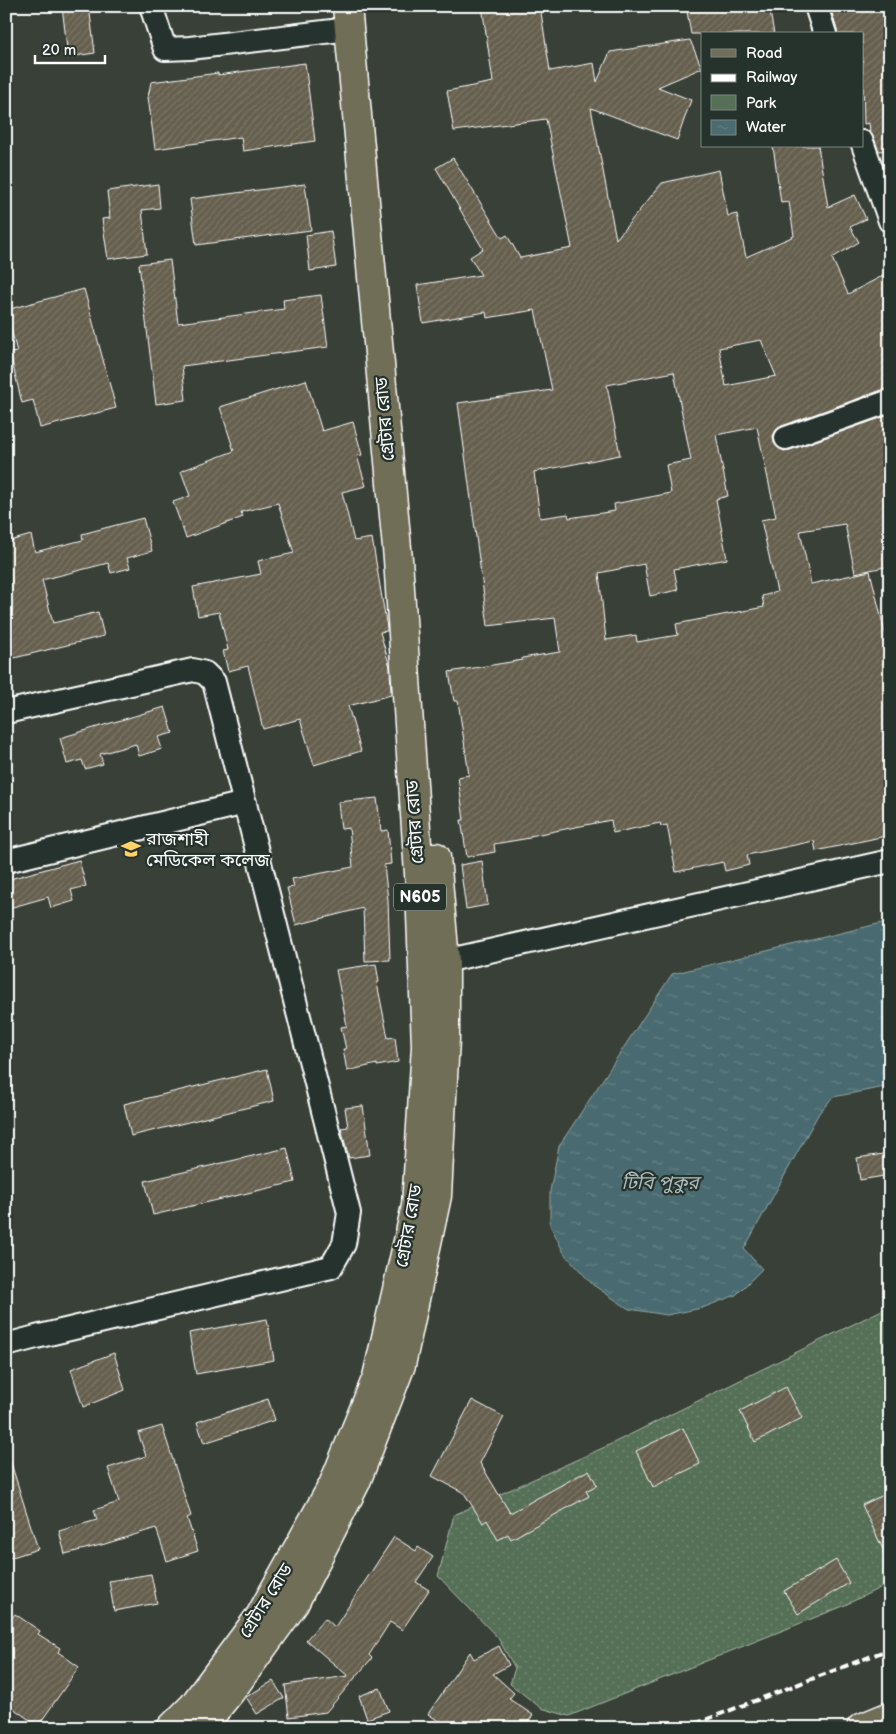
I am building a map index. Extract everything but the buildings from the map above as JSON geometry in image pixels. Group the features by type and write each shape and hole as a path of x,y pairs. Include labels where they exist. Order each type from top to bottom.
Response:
{"main road":[{"name":"গ্রেটার রোড","path":"171,1728 193,1706 260,1616 333,1484 377,1377 416,1206 426,1046 420,889 424,812 414,548 382,303 353,14"},
{"name":"গ্রেটার রোড","path":"201,1728 231,1691 294,1604 356,1482 401,1365 437,1196 445,1039 445,961 424,812"},
{"path":"861,1728 890,1716"}],"street":[{"path":"150,6 165,49 190,48 353,14"},
{"path":"816,6 824,32"},
{"path":"864,148 890,221"},
{"path":"786,438 890,401"},
{"path":"6,712 193,670 205,673 214,682 349,1213 344,1244 331,1267 6,1345"},
{"path":"6,861 245,803"},
{"path":"445,961 890,861"}],"green space":[{"path":"890,1306 890,1583 841,1607 569,1716 541,1708 510,1684 515,1668 498,1638 438,1576 454,1515 605,1447"}],"water":[{"name":"টিবি পুকুর","path":"890,921 890,1086 833,1097 819,1113 744,1249 762,1269 736,1295 702,1308 667,1315 629,1309 593,1285 564,1253 550,1225 550,1191 559,1146 672,974"}],"railway":[{"path":"684,1728 890,1649"}],"place":[{"name":"রাজশাহী মেডিকেল কলেজ","path":"131,849"}]}
